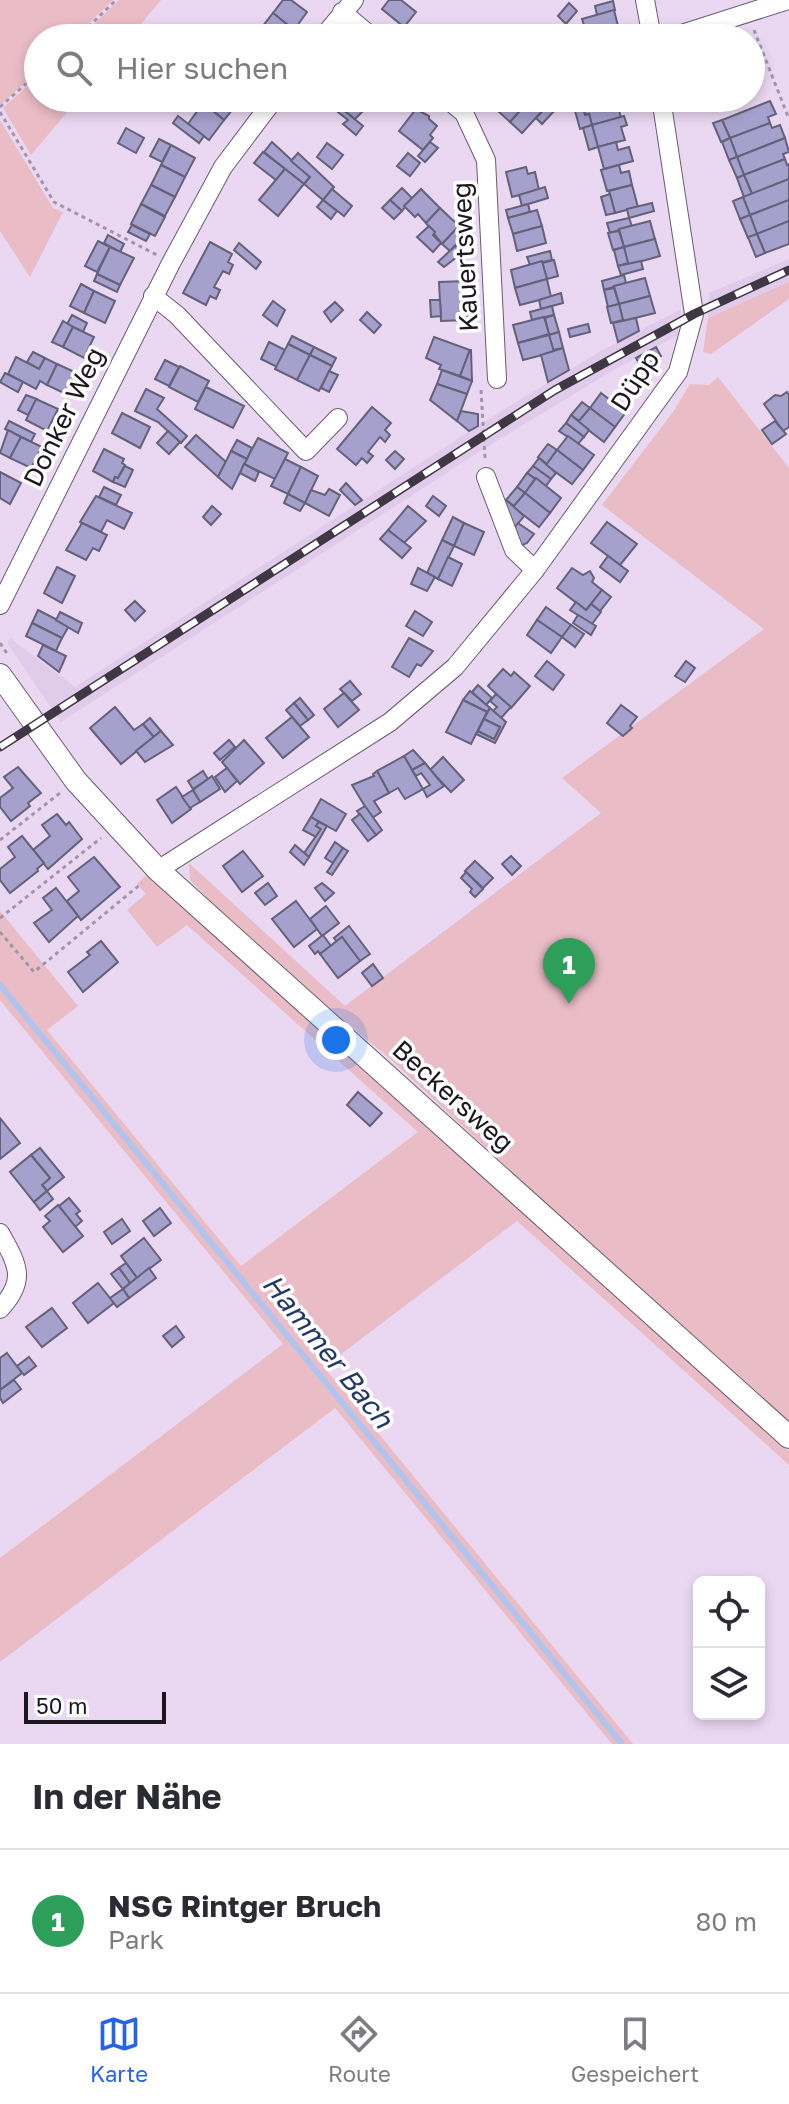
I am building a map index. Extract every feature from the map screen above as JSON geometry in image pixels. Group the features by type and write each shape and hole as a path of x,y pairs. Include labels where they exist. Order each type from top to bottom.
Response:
{"street":[{"path":"645,0 649,24"},
{"path":"715,24 788,0"},
{"path":"333,24 348,6 362,24"},
{"name":"Donker Weg","path":"0,605 153,296 223,167 264,112"},
{"name":"Kauertsweg","path":"463,112 486,160 497,379"},
{"name":"Düpp","path":"158,870 390,722 455,667 535,570 678,372 694,314 663,112"},
{"path":"153,296 177,315 306,451 338,418"},
{"path":"486,477 514,550 535,570"},
{"name":"Beckersweg","path":"4,665 76,781 158,870 789,1437"},
{"path":"0,1233 16,1261 16,1289 0,1309"}],"path":[{"path":"91,24 116,0"},
{"path":"748,14 752,24"},
{"path":"765,58 789,119"},
{"path":"24,86 0,109 54,202 171,263"},
{"path":"486,477 480,391 497,379"},
{"path":"0,643 4,665"},
{"path":"0,840 76,781"},
{"path":"0,918 116,826"},
{"path":"0,932 34,972 158,870"}],"shaded area":[{"path":"0,0 113,0 88,24 24,24 24,84 0,105"},
{"path":"119,0 161,0 141,24 94,24"},
{"path":"24,89 24,112 67,112 31,155 3,108"},
{"path":"0,120 53,208 63,212 30,277 0,231"},
{"path":"789,259 789,282 708,318 709,293"},
{"path":"789,282 789,299 711,354 703,352 708,318"},
{"path":"681,309 678,335 612,371 479,452 61,722 7,643 10,638 75,687 485,421 599,352"},
{"path":"718,377 789,468 789,1421 388,1057 214,905 190,880 189,863 345,1006 601,813 562,778 764,629 602,505 673,412 690,384 709,385"},
{"path":"147,874 789,1451 789,1465 517,1221 324,1367 633,1744 612,1744 335,1408 0,1662 0,1558 283,1344 0,1000 0,911 78,1006 47,1030 241,1266 418,1132 187,925 157,947 127,910 146,894 137,884"}],"building":[{"path":"283,0 291,0 307,12 298,24 287,24 273,13"},
{"path":"389,0 401,0 416,12 406,24 400,24 382,9"},
{"path":"613,1 615,10 597,15 595,6"},
{"path":"569,3 577,11 566,24 558,16"},
{"path":"614,10 618,24 584,24 582,19"},
{"path":"273,13 287,24 264,24"},
{"path":"770,101 776,114 768,117 770,123 730,138 722,120 742,112 765,112 765,103"},
{"path":"197,112 214,112 224,120 209,140 188,124"},
{"path":"214,112 230,112 224,120"},
{"path":"338,112 346,112 363,126 356,135 343,124 348,120"},
{"path":"346,112 362,112 355,119"},
{"path":"414,112 429,116 437,126 430,135 433,138 423,150 399,131"},
{"path":"499,112 519,112 510,122"},
{"path":"519,112 541,112 522,133 510,122"},
{"path":"542,112 553,112 542,124 536,118"},
{"path":"575,112 589,114 592,125 580,129"},
{"path":"584,112 620,112 621,118 592,125 589,114 585,115"},
{"path":"178,116 204,136 199,143 173,123"},
{"path":"624,116 627,125 621,127 625,140 598,147 592,125"},
{"path":"722,120 730,138 721,142 713,123"},
{"path":"770,123 772,128 780,125 785,138 737,157 730,138"},
{"path":"592,125 598,147 589,150 583,128"},
{"path":"126,128 144,138 136,153 118,143"},
{"path":"730,138 737,157 729,160 722,142"},
{"path":"785,138 789,152 783,154 785,159 744,175 737,157"},
{"path":"159,139 171,145 162,162 150,156"},
{"path":"272,142 310,177 304,184 264,152"},
{"path":"430,142 438,148 425,162 418,156"},
{"path":"616,142 618,150 629,147 633,161 604,169 598,147"},
{"path":"327,143 343,155 332,169 317,157"},
{"path":"171,145 195,158 185,177 161,165"},
{"path":"263,152 285,169 276,180 254,163"},
{"path":"298,153 334,187 323,200 304,184 310,177 291,161"},
{"path":"408,153 420,163 410,176 397,166"},
{"path":"737,157 744,175 737,178 729,160"},
{"path":"785,159 789,164 789,179 752,194 744,175"},
{"path":"161,165 185,177 175,197 151,185"},
{"path":"619,165 621,173 629,171 632,185 607,191 601,170"},
{"path":"526,167 528,174 535,172 539,190 512,197 506,172"},
{"path":"285,169 304,184 278,216 259,200"},
{"path":"744,175 752,194 744,197 737,178"},
{"path":"789,179 789,200 750,215 743,197"},
{"path":"151,185 175,197 165,216 141,204"},
{"path":"632,185 638,207 615,213 609,191"},
{"path":"545,187 548,198 522,206 519,195"},
{"path":"402,188 412,198 402,211 390,200"},
{"path":"332,189 352,206 344,216 323,200"},
{"path":"421,189 440,208 426,223 404,206"},
{"path":"610,194 615,213 606,215 601,197"},
{"path":"743,197 750,215 740,219 733,201"},
{"path":"323,200 337,211 331,219 317,207"},
{"path":"390,200 402,211 394,219 382,208"},
{"path":"789,200 789,221 757,234 750,215"},
{"path":"652,203 654,211 629,218 627,209"},
{"path":"141,204 165,217 155,236 131,224"},
{"path":"528,204 530,212 508,218 506,210"},
{"path":"440,208 459,226 442,244 426,223"},
{"path":"537,210 542,226 513,234 508,218"},
{"path":"750,215 757,234 748,238 740,219"},
{"path":"629,218 632,226 610,233 607,223"},
{"path":"650,221 655,239 624,247 619,229"},
{"path":"789,221 789,244 765,253 757,234"},
{"path":"132,225 150,234 146,241 128,232"},
{"path":"429,226 441,243 433,252 417,237"},
{"path":"459,226 467,233 450,251 442,244"},
{"path":"542,226 546,243 517,251 513,234"},
{"path":"619,231 624,247 613,250 608,233"},
{"path":"757,234 765,253 756,257 748,237"},
{"path":"108,235 124,244 120,252 104,243"},
{"path":"655,239 660,256 628,265 624,247"},
{"path":"98,241 110,247 97,272 85,266"},
{"path":"210,242 232,254 228,262 233,265 229,274 223,271 214,287 220,290 216,299 210,296 206,305 183,293"},
{"path":"239,243 261,262 256,269 234,250"},
{"path":"455,246 462,253 444,267 438,262"},
{"path":"110,247 134,258 120,285 97,274"},
{"path":"624,247 628,263 618,266 614,250"},
{"path":"550,251 552,260 530,265 527,257"},
{"path":"554,260 558,276 547,279 542,263"},
{"path":"542,261 547,279 515,288 511,270"},
{"path":"641,261 643,269 621,275 618,266"},
{"path":"97,274 120,285 117,292 94,281"},
{"path":"624,275 626,283 604,290 602,281"},
{"path":"645,278 650,296 619,304 614,286"},
{"path":"547,279 551,297 520,305 515,288"},
{"path":"466,281 468,320 441,321 439,282"},
{"path":"81,284 94,291 84,313 70,306"},
{"path":"614,288 619,304 608,307 604,290"},
{"path":"94,291 115,301 105,323 84,313"},
{"path":"561,293 563,303 541,309 539,300"},
{"path":"650,296 655,313 623,321 619,304"},
{"path":"430,300 440,300 441,316 431,317"},
{"path":"273,301 285,310 277,326 263,315"},
{"path":"335,302 343,310 331,322 324,312"},
{"path":"619,304 623,320 611,323 607,307"},
{"path":"552,306 554,315 532,320 530,312"},
{"path":"367,312 381,325 374,333 360,320"},
{"path":"72,315 87,323 83,332 67,324"},
{"path":"554,315 559,332 549,335 545,318"},
{"path":"544,317 549,334 518,343 513,325"},
{"path":"636,318 639,331 618,342 613,323"},
{"path":"63,321 73,327 63,347 52,342"},
{"path":"588,324 590,332 570,337 568,329"},
{"path":"73,327 94,337 84,358 63,347"},
{"path":"559,332 563,348 553,350 549,335"},
{"path":"549,335 554,352 523,360 518,343"},
{"path":"292,336 314,347 310,355 288,344"},
{"path":"434,337 470,350 460,376 439,369 441,365 426,358"},
{"path":"269,342 285,350 277,367 261,359"},
{"path":"288,344 310,355 297,380 275,369"},
{"path":"314,347 336,358 332,366 310,355"},
{"path":"656,347 661,356 641,367 636,358"},
{"path":"563,348 569,370 548,382 541,355"},
{"path":"471,350 472,381 460,376"},
{"path":"33,352 45,358 39,369 27,362"},
{"path":"310,355 332,366 319,391 297,380"},
{"path":"16,357 39,369 45,358 57,364 47,385 40,381 36,389 8,374"},
{"path":"165,360 179,367 169,386 155,379"},
{"path":"57,364 79,374 68,395 47,385"},
{"path":"180,366 209,381 198,402 169,387"},
{"path":"442,370 472,381 467,394 437,384"},
{"path":"329,371 338,375 329,392 321,388"},
{"path":"5,373 23,382 18,392 0,382"},
{"path":"437,384 467,394 457,421 430,400"},
{"path":"206,387 244,406 233,428 195,409"},
{"path":"146,389 164,398 157,409 187,436 181,443 158,422 135,411"},
{"path":"787,392 789,427 783,431 764,404 775,395 781,396"},
{"path":"601,393 626,412 615,427 590,408"},
{"path":"26,395 37,399 28,415 18,410"},
{"path":"36,399 58,409 47,431 26,420"},
{"path":"582,402 590,408 579,421 571,415"},
{"path":"372,407 391,423 385,430 390,435 385,442 380,437 368,452 373,456 367,463 362,458 356,465 337,449"},
{"path":"590,408 615,427 604,442 578,422"},
{"path":"461,411 478,414 478,426 469,431 457,421"},
{"path":"122,413 150,427 140,448 112,433"},
{"path":"571,415 589,430 584,437 566,423"},
{"path":"9,421 35,434 31,442 5,429"},
{"path":"775,421 786,434 772,444 762,430"},
{"path":"566,423 584,437 578,444 559,431"},
{"path":"8,430 21,437 10,458 0,453"},
{"path":"168,431 180,442 169,454 157,443"},
{"path":"196,435 226,462 218,477 185,447"},
{"path":"568,436 594,455 583,470 557,450"},
{"path":"21,437 42,447 31,468 10,458"},
{"path":"258,438 288,453 275,479 244,464"},
{"path":"237,440 252,448 247,459 231,451"},
{"path":"548,444 557,450 547,464 538,457"},
{"path":"104,449 124,459 122,463 125,465 113,482 93,471"},
{"path":"557,450 583,470 572,484 546,465"},
{"path":"231,451 247,459 232,489 218,477"},
{"path":"395,451 404,459 395,469 386,460"},
{"path":"539,458 556,473 551,479 533,466"},
{"path":"285,459 301,467 288,494 271,486"},
{"path":"244,464 259,472 255,481 240,473"},
{"path":"125,466 133,470 125,487 113,482"},
{"path":"533,466 551,479 546,486 527,473"},
{"path":"301,467 318,476 305,503 288,494"},
{"path":"0,472 21,483 10,504 0,498"},
{"path":"527,473 535,479 525,493 517,487"},
{"path":"536,478 561,498 550,513 525,493"},
{"path":"346,483 362,500 355,505 340,490"},
{"path":"104,487 121,495 116,505 99,497"},
{"path":"517,487 525,493 514,506 506,500"},
{"path":"329,489 340,495 329,516 305,503 311,490 325,495"},
{"path":"525,493 550,513 539,527 513,507"},
{"path":"288,494 305,503 300,511 284,503"},
{"path":"96,496 132,513 124,529 107,520 101,532 80,522"},
{"path":"433,496 446,506 439,516 426,506"},
{"path":"506,500 524,516 512,531 503,504"},
{"path":"212,506 221,514 211,525 203,517"},
{"path":"408,506 426,521 404,543 388,530"},
{"path":"453,517 464,523 454,546 442,540"},
{"path":"607,522 637,544 620,565 591,543"},
{"path":"82,523 107,535 99,551 93,548 86,560 66,550"},
{"path":"464,523 484,532 474,555 454,546"},
{"path":"518,523 534,534 527,543 518,547 512,531"},
{"path":"388,530 411,548 402,558 380,539"},
{"path":"442,540 454,546 438,579 427,573"},
{"path":"608,556 628,571 620,582 600,567"},
{"path":"448,557 462,564 452,586 438,579"},
{"path":"57,567 75,576 62,603 44,593"},
{"path":"418,568 435,577 427,591 411,584"},
{"path":"572,568 583,575 590,571 594,578 592,582 602,590 586,610 557,588"},
{"path":"602,590 611,597 600,611 591,604"},
{"path":"135,601 145,611 135,621 125,610"},
{"path":"576,602 586,610 591,604 601,612 592,624 570,610"},
{"path":"546,607 571,625 562,637 537,620"},
{"path":"38,610 69,626 62,638 32,623"},
{"path":"415,611 432,622 423,636 406,626"},
{"path":"60,612 82,623 78,633 56,620"},
{"path":"578,615 596,626 591,635 573,623"},
{"path":"537,620 562,637 551,653 527,635"},
{"path":"32,623 62,638 56,651 26,636"},
{"path":"571,625 584,634 575,647 562,637"},
{"path":"409,638 433,651 421,666 417,664 409,677 392,667"},
{"path":"43,645 66,656 59,672 38,656"},
{"path":"547,661 564,675 553,690 535,676"},
{"path":"686,661 695,668 685,682 675,676"},
{"path":"503,669 511,676 514,672 530,686 511,708 488,686"},
{"path":"350,681 361,694 352,701 340,689"},
{"path":"478,685 492,698 486,705 472,692"},
{"path":"470,691 490,708 487,712 463,700"},
{"path":"344,693 359,710 338,727 324,709"},
{"path":"496,694 511,707 501,718 493,711 497,707 490,701"},
{"path":"300,698 314,715 308,720 294,703"},
{"path":"463,700 487,712 471,744 446,732"},
{"path":"294,703 308,720 300,726 286,710"},
{"path":"621,705 637,717 630,726 632,728 623,736 607,723"},
{"path":"115,707 134,730 143,724 154,737 121,764 90,728"},
{"path":"490,708 506,722 495,743 476,734 478,731 494,739 500,727 484,719"},
{"path":"292,717 309,737 283,758 266,738"},
{"path":"150,718 161,731 154,737 143,724"},
{"path":"484,719 500,727 494,739 478,731"},
{"path":"161,731 173,745 145,762 136,751"},
{"path":"229,740 235,747 220,760 214,753"},
{"path":"244,740 264,763 240,784 222,762"},
{"path":"413,750 425,763 412,770 404,756"},
{"path":"404,756 423,789 405,799 398,788 389,793 377,771"},
{"path":"443,757 464,780 451,792 430,770"},
{"path":"425,763 444,786 427,797 423,789 430,785 421,773 416,776 412,770"},
{"path":"18,767 41,793 11,821 0,807 0,798 13,788 4,777"},
{"path":"227,768 237,781 225,792 215,777"},
{"path":"203,771 208,779 193,789 188,781"},
{"path":"377,771 389,793 374,801 381,812 372,818 352,785 374,776"},
{"path":"212,776 220,789 200,802 193,790"},
{"path":"176,787 191,809 172,823 157,800"},
{"path":"193,790 200,802 190,808 182,797"},
{"path":"321,799 346,814 336,831 311,817"},
{"path":"365,806 382,830 376,835 357,811"},
{"path":"57,814 66,825 69,822 82,839 48,869 33,850 50,836 42,825"},
{"path":"360,814 376,835 368,841 352,820"},
{"path":"311,817 319,822 316,826 321,829 316,837 303,830"},
{"path":"319,822 327,826 309,857 304,853 321,829 316,826"},
{"path":"22,836 44,863 10,893 0,880 0,869 15,857 8,847"},
{"path":"335,842 343,848 333,863 325,858"},
{"path":"295,845 309,857 304,865 290,852"},
{"path":"343,848 348,851 332,875 327,872"},
{"path":"243,851 263,876 242,892 223,866"},
{"path":"511,856 521,866 512,875 502,864"},
{"path":"94,857 120,887 81,920 67,901 79,891 68,877"},
{"path":"475,861 493,878 483,888 465,871"},
{"path":"466,872 483,889 475,897 461,878"},
{"path":"268,883 277,896 265,905 255,893"},
{"path":"322,883 334,893 325,901 315,888"},
{"path":"56,888 78,916 49,942 34,923 52,910 43,898"},
{"path":"296,901 317,929 294,947 272,919"},
{"path":"326,906 339,923 322,936 310,919"},
{"path":"349,926 370,954 360,961 342,937 337,942 334,938"},
{"path":"323,935 331,946 315,954 309,946"},
{"path":"342,937 360,961 338,978 320,954"},
{"path":"101,941 118,962 83,992 68,972 90,955 87,952"},
{"path":"373,964 383,978 372,986 362,973"},
{"path":"358,1092 382,1113 370,1126 347,1105"},
{"path":"0,1118 20,1143 0,1159"},
{"path":"40,1148 64,1177 47,1191 42,1185 50,1178 31,1155"},
{"path":"31,1155 50,1178 42,1185 47,1191 34,1202 10,1172"},
{"path":"47,1191 53,1199 40,1210 34,1202"},
{"path":"69,1198 80,1211 76,1214 82,1221 75,1227 59,1206"},
{"path":"58,1205 83,1236 63,1252 43,1227 50,1221 45,1216"},
{"path":"160,1208 171,1223 154,1236 143,1221"},
{"path":"122,1219 130,1231 112,1244 104,1232"},
{"path":"144,1238 161,1260 137,1278 121,1256"},
{"path":"126,1263 137,1278 130,1283 119,1268"},
{"path":"119,1268 130,1283 123,1289 111,1274"},
{"path":"149,1268 156,1278 129,1298 123,1289"},
{"path":"98,1283 114,1303 88,1323 73,1303"},
{"path":"123,1289 129,1298 117,1307 110,1298"},
{"path":"52,1308 67,1328 42,1347 26,1327"},
{"path":"176,1326 184,1337 172,1347 163,1336"},
{"path":"7,1353 22,1373 0,1390 0,1358"},
{"path":"29,1357 36,1366 24,1375 17,1366"},
{"path":"14,1380 21,1389 3,1403 0,1390"}],"waterway":[{"name":"Hammer Bach","path":"0,985 622,1744"}],"railway":[{"path":"0,747 555,390 694,314 789,270"}],"place":[{"name":"NSG Rintger Bruch","path":"569,1004"}]}
